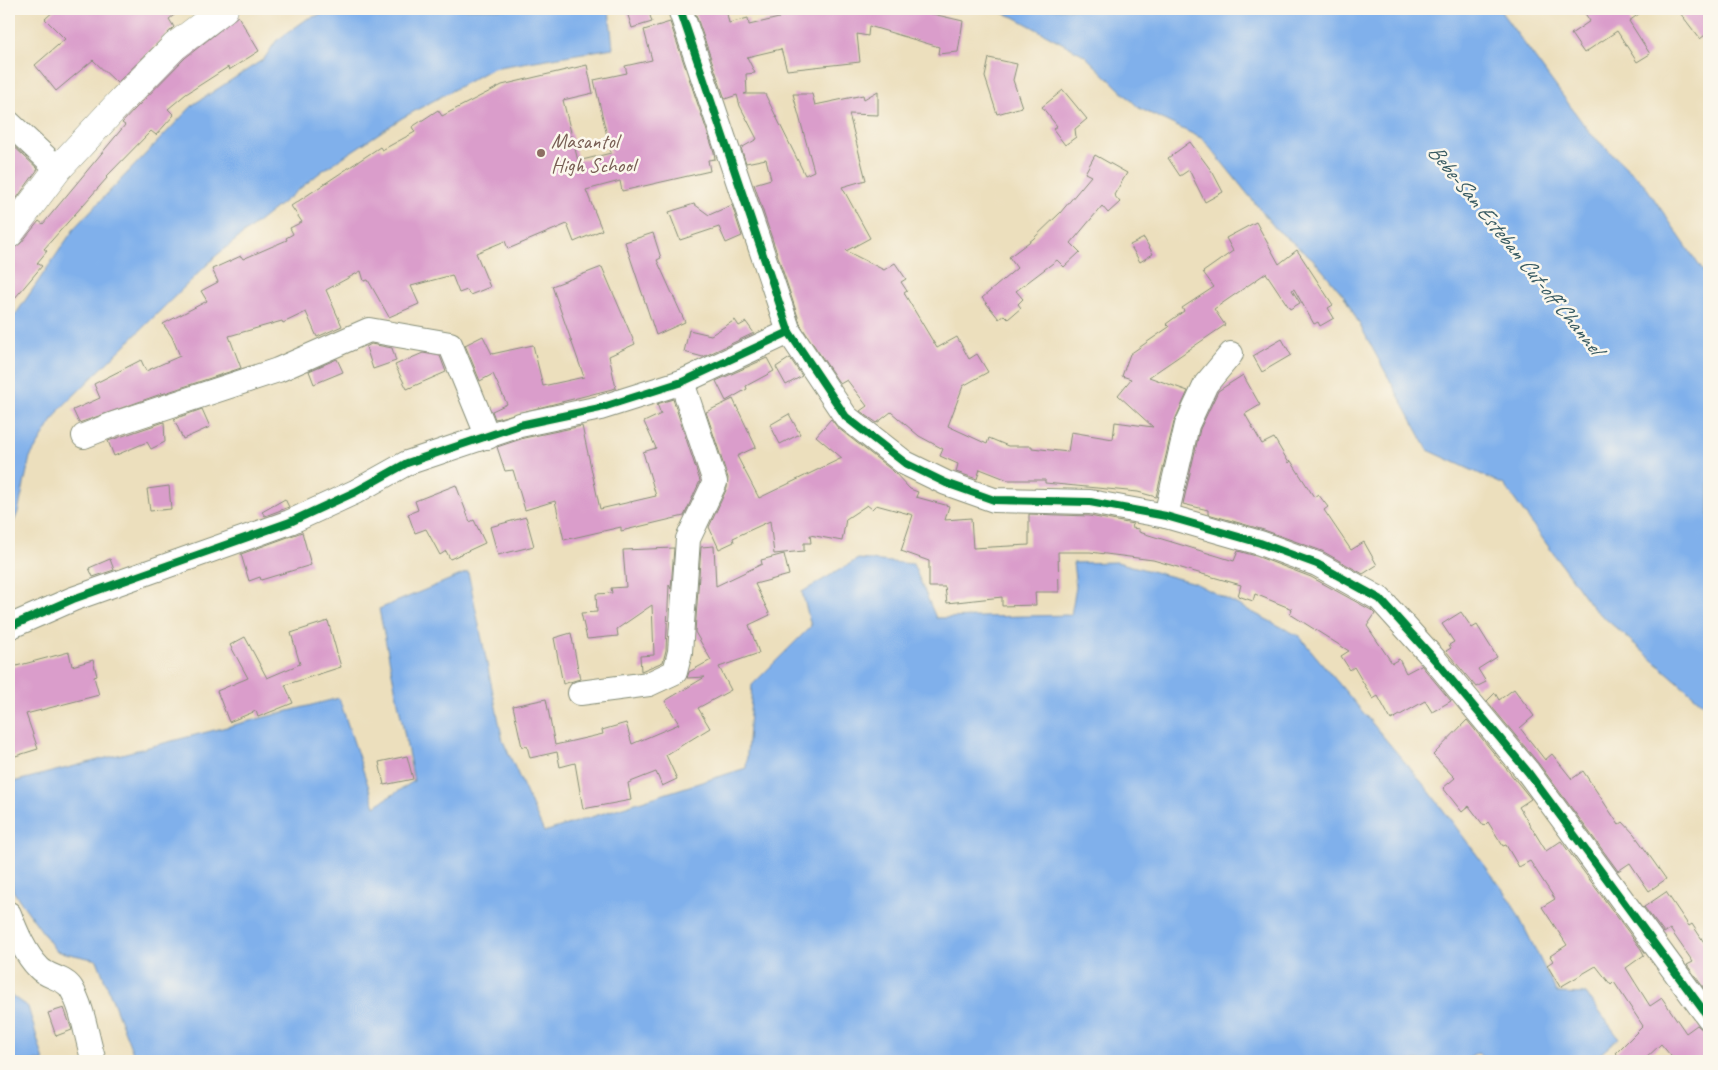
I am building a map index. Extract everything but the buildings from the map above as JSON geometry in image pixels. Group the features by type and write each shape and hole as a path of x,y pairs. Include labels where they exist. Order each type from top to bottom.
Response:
{"main road":[{"path":"9,234 58,170 176,46 224,9"}],"street":[{"path":"680,9 789,332 846,417 905,463 946,483 994,500 1090,502 1166,516 1260,543 1317,564 1380,599 1436,660 1528,772 1709,1018"},
{"path":"9,123 58,170"},
{"path":"84,436 114,424 278,370 369,330 450,344 488,437"},
{"path":"9,627 73,600 290,522 355,492 407,463 520,425 600,408 682,382 789,332"},
{"path":"1166,516 1187,425 1206,384 1232,354"},
{"path":"580,693 649,684 675,672 680,652 688,539 715,482 682,382"},
{"path":"9,914 16,934 39,969 70,986 80,1009 86,1039 94,1061"}],"water":[{"path":"336,9 609,9 613,48 493,68 402,118 322,171 217,255 60,409 30,457 18,512 9,534 9,324 76,226 194,104 264,59 276,41 307,19"},
{"name":"Bebe-San Esteban Cut-off Channel","path":"992,9 1499,9 1590,133 1644,184 1709,280 1709,709 1592,607 1504,485 1428,450 1344,296 1313,259 1276,229 1203,139 1139,108 1084,55 1014,17"},
{"path":"858,559 913,564 936,618 1071,615 1076,587 1073,563 1117,562 1195,583 1299,636 1429,791 1510,899 1557,993 1586,994 1619,1038 1592,1061 1486,1061 1478,1053 1464,1061 136,1061 97,960 56,951 13,891 9,851 9,783 339,698 375,806 414,781 379,609 468,572 503,741 544,832 746,768 752,685 811,626 802,592"},
{"path":"9,994 28,1007 44,1061 9,1061"}],"cycle path":[{"path":"680,9 789,332 846,417 905,463 946,483 994,500 1090,502 1166,516 1260,543 1317,564 1380,599 1435,660 1528,772 1709,1018"},
{"path":"9,627 73,599 290,522 355,492 407,463 520,425 600,408 682,382 789,332"}],"place":[{"name":"Masantol High School","path":"541,153"}]}
